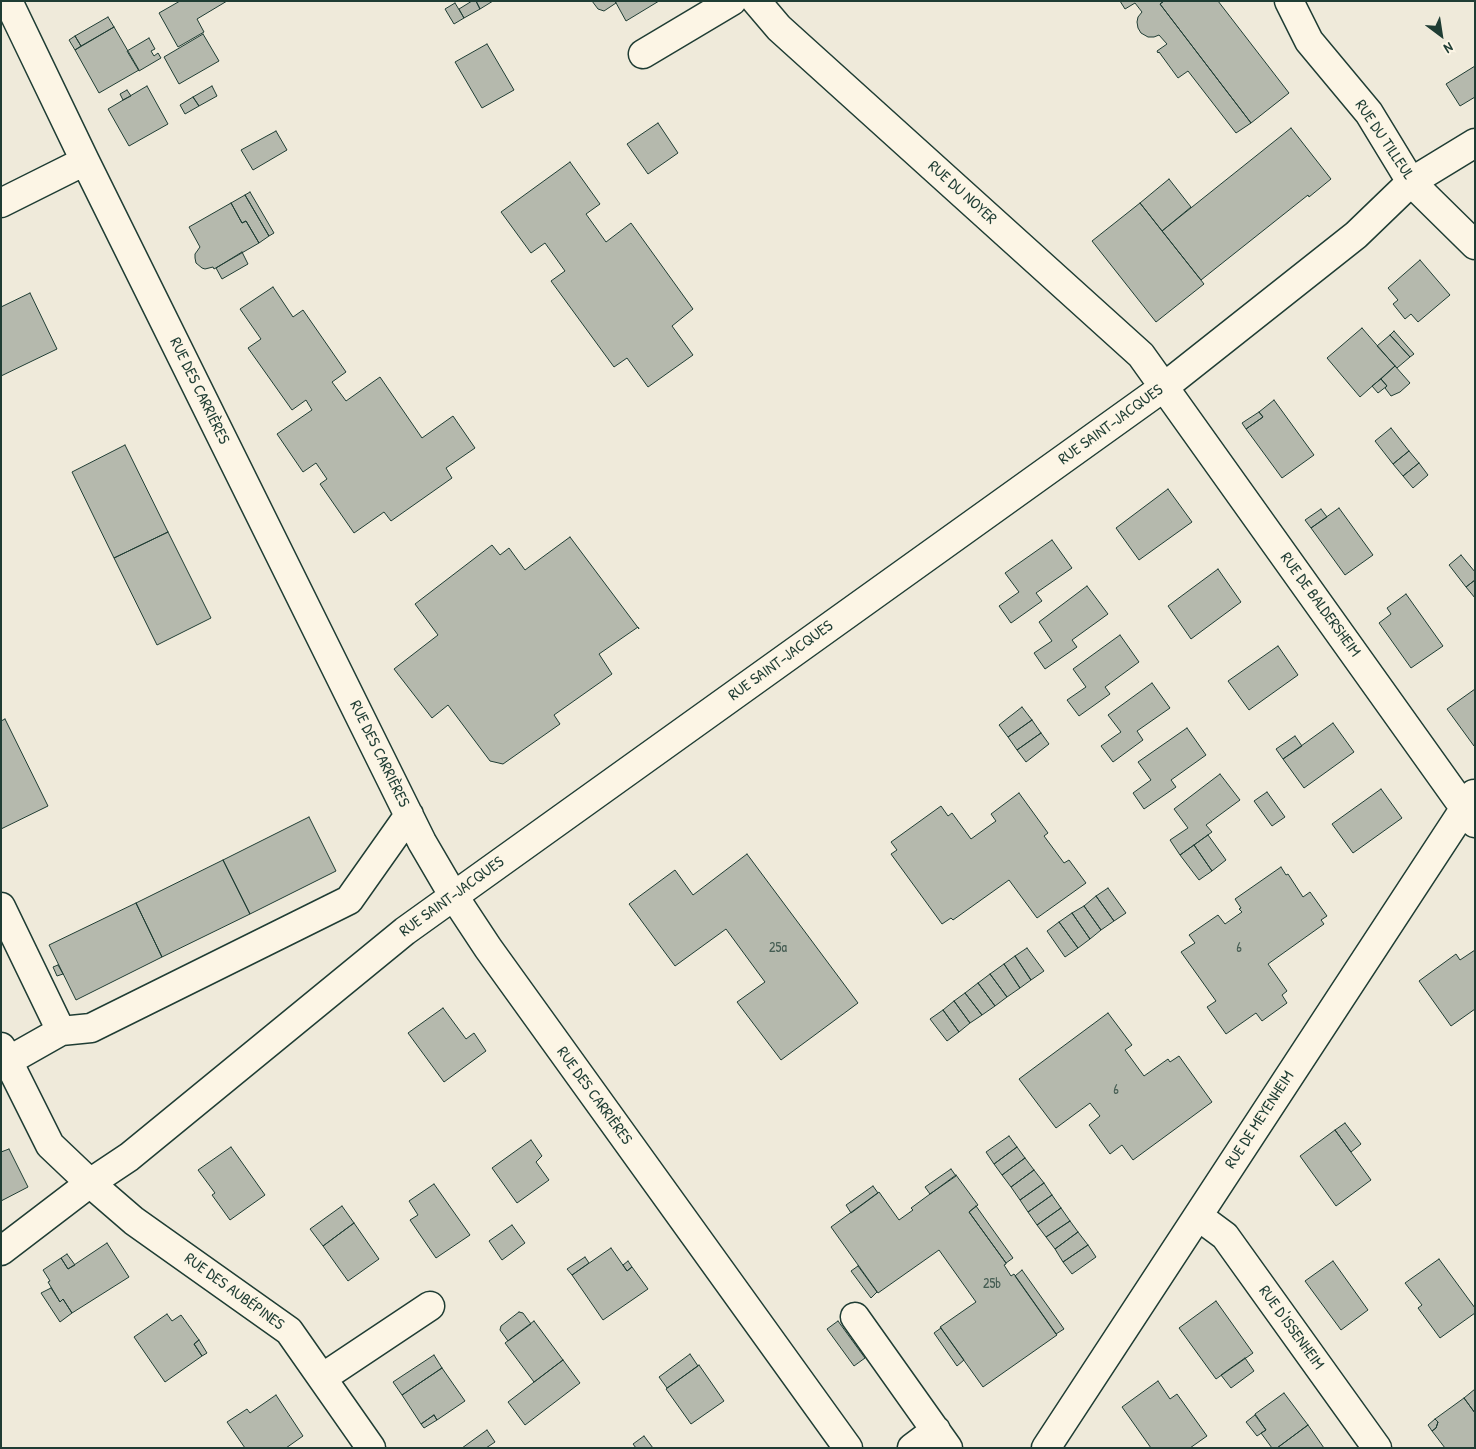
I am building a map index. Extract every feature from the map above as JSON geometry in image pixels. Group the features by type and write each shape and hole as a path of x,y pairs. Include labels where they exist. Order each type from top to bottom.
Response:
{"street":[{"name":"RUE DES CARRIÈRES","path":"8,1 85,161 422,842 453,896 488,948 848,1448"},
{"path":"643,54 732,1"},
{"name":"RUE DU NOYER","path":"756,1 779,28 1141,354 1164,387"},
{"name":"RUE DU TILLEUL","path":"1289,1 1309,41 1369,113 1411,182 1475,246"},
{"name":"RUE SAINT-JACQUES","path":"1,1251 90,1183 129,1157 405,931 1164,387 1356,236 1411,182 1475,143"},
{"path":"1,203 85,161"},
{"name":"RUE DE BALDERSHEIM","path":"1164,387 1472,808"},
{"name":"RUE DE MEYENHEIM","path":"1046,1448 1198,1216 1472,808"},
{"path":"5,1054 61,1031 91,1028 349,900 409,815"},
{"path":"1,907 61,1031"},
{"name":"RUE DES AUBÉPINES","path":"5,1054 50,1144 90,1183 134,1221 289,1332 372,1448"},
{"name":"RUE D'ISSENHEIM","path":"1198,1216 1225,1236 1377,1448"},
{"path":"322,1378 430,1306"},
{"path":"854,1317 942,1439 912,1448"}],"building":[{"path":"180,1 227,1 197,19 204,32 178,47 159,13"},
{"path":"472,1 476,1 480,9 464,18 459,9"},
{"path":"476,1 493,1 480,9"},
{"path":"592,1 615,1 616,3 604,11 598,9"},
{"path":"615,1 659,1 626,21"},
{"path":"1120,1 1164,1 1160,4 1251,123 1236,133 1188,71 1178,78 1158,53 1157,51 1167,44 1159,35 1148,37 1141,33 1137,22 1142,12 1135,3 1125,9"},
{"path":"1164,1 1218,1 1289,93 1251,123 1160,4"},
{"path":"455,3 464,18 454,24 445,9"},
{"path":"108,17 114,27 81,46 75,36"},
{"path":"114,27 139,70 99,93 75,50"},
{"path":"203,34 219,61 179,84 164,57"},
{"path":"75,36 81,46 75,50 69,40"},
{"path":"149,38 155,49 151,51 154,56 158,53 161,58 139,71 127,51"},
{"path":"487,44 514,90 482,108 455,62"},
{"path":"1475,66 1475,97 1460,106 1446,84"},
{"path":"147,86 168,124 129,146 108,109"},
{"path":"212,86 217,96 199,106 193,97"},
{"path":"127,90 131,96 123,100 120,94"},
{"path":"193,97 199,106 185,114 180,105"},
{"path":"658,123 678,153 648,174 627,144"},
{"path":"1291,128 1331,179 1201,280 1162,231"},
{"path":"276,131 287,150 253,170 241,150"},
{"path":"570,162 600,204 586,214 606,242 631,223 693,309 672,326 693,355 648,387 627,358 614,367 551,281 565,271 545,243 531,253 501,212"},
{"path":"1169,179 1191,207 1162,231 1140,203"},
{"path":"250,192 274,233 269,236 245,195"},
{"path":"245,195 269,236 259,243 246,221 242,223 231,203"},
{"path":"231,203 242,223 246,221 259,243 214,269 213,267 202,268 196,263 195,258 195,254 200,247 189,227"},
{"path":"1140,203 1204,284 1156,322 1092,241"},
{"path":"242,252 248,264 222,279 216,268"},
{"path":"1420,260 1450,295 1418,322 1411,314 1405,319 1393,304 1398,300 1388,288"},
{"path":"273,287 293,317 303,310 346,372 332,382 346,401 380,377 422,438 453,416 475,448 446,468 452,478 391,521 384,512 354,533 320,484 327,479 316,463 303,472 277,434 312,410 306,400 292,410 248,348 261,339 240,309"},
{"path":"30,293 57,349 1,376 1,307"},
{"path":"1362,328 1395,366 1360,397 1327,358"},
{"path":"1394,331 1414,354 1410,357 1390,335"},
{"path":"1390,335 1410,357 1397,368 1377,346"},
{"path":"1395,366 1410,383 1400,392 1391,396 1385,388 1387,386 1381,379"},
{"path":"1381,379 1387,386 1378,393 1372,386"},
{"path":"1274,400 1314,455 1282,478 1246,429 1263,417 1259,412"},
{"path":"1259,412 1263,417 1246,429 1242,423"},
{"path":"1391,428 1409,451 1393,464 1375,441"},
{"path":"125,445 168,532 114,558 72,472"},
{"path":"1409,451 1419,463 1403,476 1393,464"},
{"path":"1419,463 1428,475 1413,488 1403,476"},
{"path":"1168,489 1192,522 1139,560 1116,528"},
{"path":"1339,508 1373,555 1345,575 1311,528"},
{"path":"1321,509 1327,517 1311,528 1305,520"},
{"path":"168,532 211,618 157,645 114,558"},
{"path":"570,537 638,627 599,654 612,674 554,715 560,724 503,764 490,761 448,705 432,718 394,669 438,635 415,604 492,545 500,555 509,548 525,570"},
{"path":"1052,540 1072,568 1036,593 1042,601 1011,623 999,606 1019,592 1005,573"},
{"path":"1461,555 1475,572 1475,580 1466,587 1449,565"},
{"path":"1218,569 1241,602 1191,639 1168,606"},
{"path":"1475,580 1475,598 1466,587"},
{"path":"1087,586 1108,614 1072,640 1077,647 1045,669 1034,653 1052,641 1039,622"},
{"path":"1406,594 1443,646 1411,668 1379,623 1391,614 1387,608"},
{"path":"1120,635 1139,662 1105,687 1110,694 1079,716 1067,700 1086,687 1073,669"},
{"path":"1278,646 1298,675 1249,710 1228,681"},
{"path":"1152,683 1170,708 1137,731 1143,740 1113,762 1101,746 1121,732 1108,715"},
{"path":"1475,689 1475,745 1474,746 1447,709"},
{"path":"1022,707 1032,720 1008,737 999,725"},
{"path":"5,719 48,806 1,829 1,721"},
{"path":"1032,720 1041,733 1017,750 1008,737"},
{"path":"1333,723 1354,752 1304,788 1283,759"},
{"path":"1187,728 1206,755 1171,780 1176,787 1144,809 1133,793 1151,780 1138,762"},
{"path":"1041,733 1049,744 1026,762 1017,750"},
{"path":"1295,736 1302,746 1283,759 1276,749"},
{"path":"1220,774 1240,800 1206,825 1212,832 1180,855 1170,840 1188,828 1174,809"},
{"path":"1381,789 1402,818 1353,853 1332,824"},
{"path":"1267,792 1285,817 1272,826 1254,801"},
{"path":"1019,793 1048,833 1044,836 1064,863 1069,860 1086,883 1037,918 1009,880 953,920 951,918 942,924 891,854 897,850 891,842 941,806 948,816 952,813 971,839 996,821 991,814"},
{"path":"309,817 336,871 250,914 223,860"},
{"path":"1208,835 1226,860 1212,871 1194,845"},
{"path":"1194,845 1212,871 1199,880 1180,855"},
{"path":"747,854 858,1003 781,1060 737,1002 765,982 726,929 675,966 629,904 675,870 693,895"},
{"path":"223,860 250,914 162,957 136,903"},
{"path":"1281,867 1286,875 1288,874 1303,897 1310,892 1327,916 1321,920 1324,924 1268,964 1287,991 1282,995 1287,1003 1262,1021 1256,1013 1226,1034 1207,1007 1216,1001 1181,952 1195,943 1189,935 1218,915 1225,924 1242,912 1235,899"},
{"path":"1108,888 1126,913 1114,921 1096,896"},
{"path":"1096,896 1114,921 1101,930 1084,906"},
{"path":"136,903 162,957 76,1000 49,945"},
{"path":"1084,906 1101,930 1090,939 1072,913"},
{"path":"1072,913 1090,939 1078,948 1059,922"},
{"path":"1059,922 1078,948 1065,957 1047,931"},
{"path":"1027,948 1044,971 1031,980 1015,956"},
{"path":"1475,950 1475,1009 1451,1026 1419,981 1456,954 1460,960"},
{"path":"1015,956 1031,980 1020,988 1004,964"},
{"path":"1004,964 1020,988 1007,997 990,974"},
{"path":"58,965 63,974 57,976 53,967"},
{"path":"990,974 1007,997 995,1006 978,983"},
{"path":"978,983 995,1006 982,1015 965,993"},
{"path":"965,993 982,1015 970,1023 954,1001"},
{"path":"954,1001 970,1023 959,1032 943,1010"},
{"path":"443,1008 466,1039 474,1033 486,1051 444,1082 408,1033"},
{"path":"943,1010 959,1032 947,1041 930,1019"},
{"path":"1108,1013 1132,1045 1125,1050 1144,1076 1168,1059 1170,1062 1179,1056 1212,1102 1133,1160 1122,1145 1110,1154 1089,1125 1100,1116 1090,1103 1056,1128 1019,1079"},
{"path":"1345,1123 1361,1144 1351,1152 1335,1130"},
{"path":"1335,1130 1371,1180 1336,1206 1300,1156"},
{"path":"1009,1136 1017,1147 994,1164 986,1152"},
{"path":"531,1140 542,1156 536,1162 549,1180 517,1203 492,1168"},
{"path":"231,1147 265,1195 230,1220 212,1195 215,1193 198,1170"},
{"path":"1017,1147 1025,1158 1002,1175 994,1164"},
{"path":"9,1149 28,1187 1,1201 1,1152"},
{"path":"1025,1158 1034,1170 1011,1187 1002,1175"},
{"path":"951,1169 956,1176 930,1194 925,1187"},
{"path":"1034,1170 1044,1183 1020,1200 1011,1187"},
{"path":"956,1175 978,1205 969,1212 1006,1263 1004,1265 1011,1276 1014,1274 1057,1335 983,1387 940,1327 976,1302 939,1250 878,1293 831,1227 879,1192 899,1220 913,1210 911,1208"},
{"path":"1044,1183 1052,1195 1028,1212 1020,1200"},
{"path":"434,1184 470,1235 436,1258 410,1220 418,1215 409,1201"},
{"path":"873,1186 878,1193 851,1213 846,1205"},
{"path":"1052,1195 1061,1208 1037,1225 1028,1212"},
{"path":"342,1206 354,1223 323,1246 310,1229"},
{"path":"976,1206 1013,1258 1006,1263 969,1212"},
{"path":"1061,1208 1070,1221 1046,1237 1037,1225"},
{"path":"1070,1221 1078,1232 1055,1249 1046,1237"},
{"path":"354,1223 379,1259 348,1281 323,1246"},
{"path":"512,1225 525,1243 502,1260 489,1241"},
{"path":"1078,1232 1088,1245 1063,1262 1055,1249"},
{"path":"107,1243 129,1277 72,1313 63,1299 60,1302 43,1270 61,1258 68,1269"},
{"path":"1088,1245 1096,1257 1072,1274 1063,1262"},
{"path":"611,1248 627,1271 632,1267 648,1289 603,1320 572,1275"},
{"path":"67,1254 75,1265 68,1269 61,1258"},
{"path":"585,1257 589,1263 572,1275 567,1269"},
{"path":"1439,1259 1475,1308 1475,1313 1440,1338 1418,1308 1422,1305 1405,1283"},
{"path":"628,1261 632,1267 627,1271 623,1265"},
{"path":"1333,1261 1368,1310 1341,1330 1305,1281"},
{"path":"858,1266 877,1292 871,1298 851,1271"},
{"path":"1022,1270 1064,1329 1056,1334 1015,1276"},
{"path":"51,1288 60,1302 63,1299 72,1313 60,1322 41,1293"},
{"path":"1216,1301 1253,1353 1216,1379 1179,1328"},
{"path":"519,1312 523,1313 531,1324 508,1341 500,1330 501,1326"},
{"path":"167,1314 172,1321 181,1315 199,1340 194,1344 202,1356 165,1382 134,1337"},
{"path":"534,1321 563,1360 534,1382 505,1343"},
{"path":"838,1321 865,1358 854,1366 827,1329"},
{"path":"941,1328 964,1360 957,1366 934,1333"},
{"path":"199,1340 207,1353 202,1356 194,1344"},
{"path":"690,1354 698,1366 667,1388 659,1377"},
{"path":"434,1355 442,1368 402,1395 393,1382"},
{"path":"1245,1358 1254,1371 1231,1388 1221,1375"},
{"path":"563,1360 580,1383 525,1425 508,1402"},
{"path":"699,1365 724,1401 691,1424 666,1389"},
{"path":"442,1368 465,1401 437,1420 434,1415 421,1424 402,1395"},
{"path":"1158,1381 1170,1399 1177,1394 1207,1436 1190,1448 1151,1448 1122,1407"},
{"path":"1475,1389 1475,1413 1464,1398"},
{"path":"1284,1393 1308,1425 1277,1448 1272,1448 1261,1433 1266,1430 1255,1414"},
{"path":"276,1395 303,1436 286,1448 245,1448 227,1422 247,1409 250,1413"},
{"path":"1464,1398 1475,1413 1475,1448 1445,1448 1432,1431 1436,1428 1438,1422 1435,1419"},
{"path":"434,1415 437,1420 424,1428 421,1424"},
{"path":"1255,1415 1266,1430 1257,1436 1246,1422"},
{"path":"1435,1419 1438,1422 1436,1428 1432,1431 1428,1425"},
{"path":"1308,1425 1324,1448 1277,1448"},
{"path":"487,1430 495,1442 486,1448 462,1448"},
{"path":"644,1436 653,1448 636,1448 633,1444"}]}
